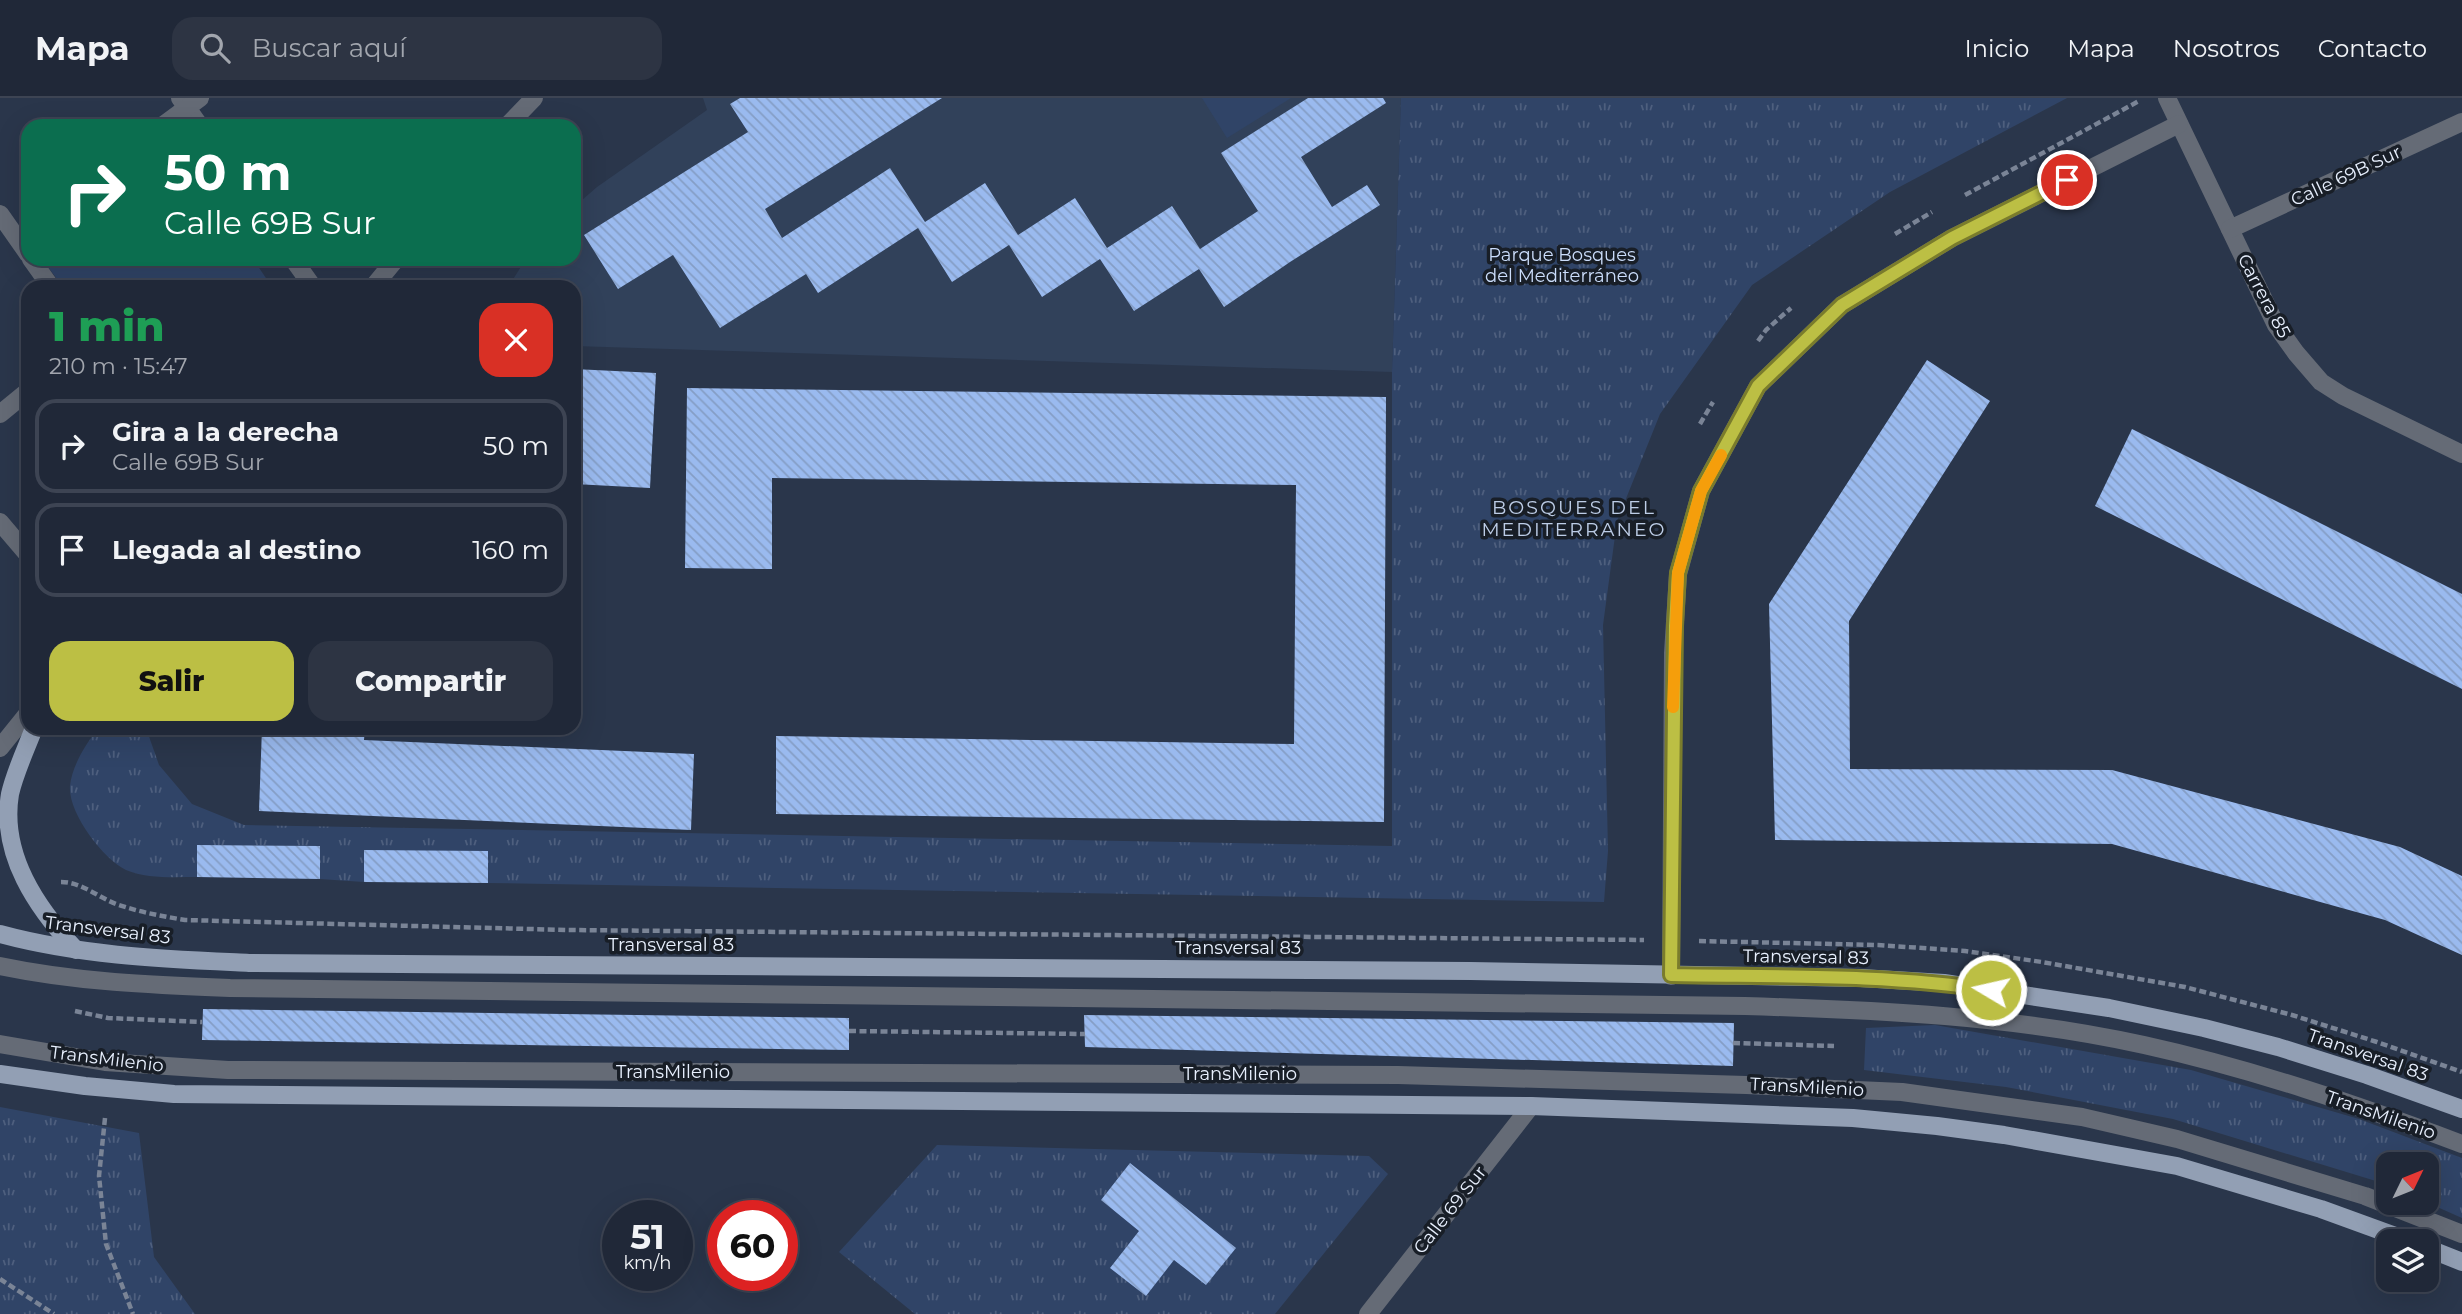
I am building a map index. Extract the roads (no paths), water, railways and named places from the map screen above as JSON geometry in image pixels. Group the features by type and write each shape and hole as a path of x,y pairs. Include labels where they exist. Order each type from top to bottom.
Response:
{"main road":[{"path":"31,735 10,794 6,820 7,840 30,894 76,950"},
{"name":"Transversal 83","path":"0,934 76,950 145,958 249,963 1456,970 1869,978 1944,983 2109,1008 2204,1028 2367,1074 2462,1110"},
{"path":"0,1074 85,1086 174,1094 1531,1106 1853,1118 2004,1135 2177,1166 2308,1205 2376,1229"},
{"path":"2439,1253 2462,1262"}],"street":[{"name":"Carrera 85","path":"2167,98 2276,325 2295,353 2321,382 2343,396 2460,451"},
{"path":"170,119 189,101 197,119"},
{"path":"512,119 524,102"},
{"name":"Calle 69B Sur","path":"2230,229 2462,122"},
{"path":"1671,975 1673,653 1678,573 1701,491 1758,386 1842,305 1952,238 2179,124"},
{"path":"0,214 21,228"},
{"path":"379,280 390,266"},
{"path":"0,414 21,397"},
{"path":"0,522 21,547"},
{"path":"0,748 21,722"},
{"name":"TransMilenio","path":"0,966 46,976 123,984 230,988 1745,1006 1919,1014 1995,1020 2144,1045 2361,1106 2462,1144"},
{"name":"TransMilenio","path":"0,1044 104,1062 228,1070 1398,1075 1746,1084 1902,1092 2082,1117 2177,1139 2365,1196 2462,1234"},
{"name":"Calle 69 Sur","path":"1368,1314 1531,1106"}],"district":[{"name":"BOSQUES DEL MEDITERRANEO","path":"1574,518"}],"park label":[{"name":"Parque Bosques del Mediterráneo","path":"1562,265"}]}
